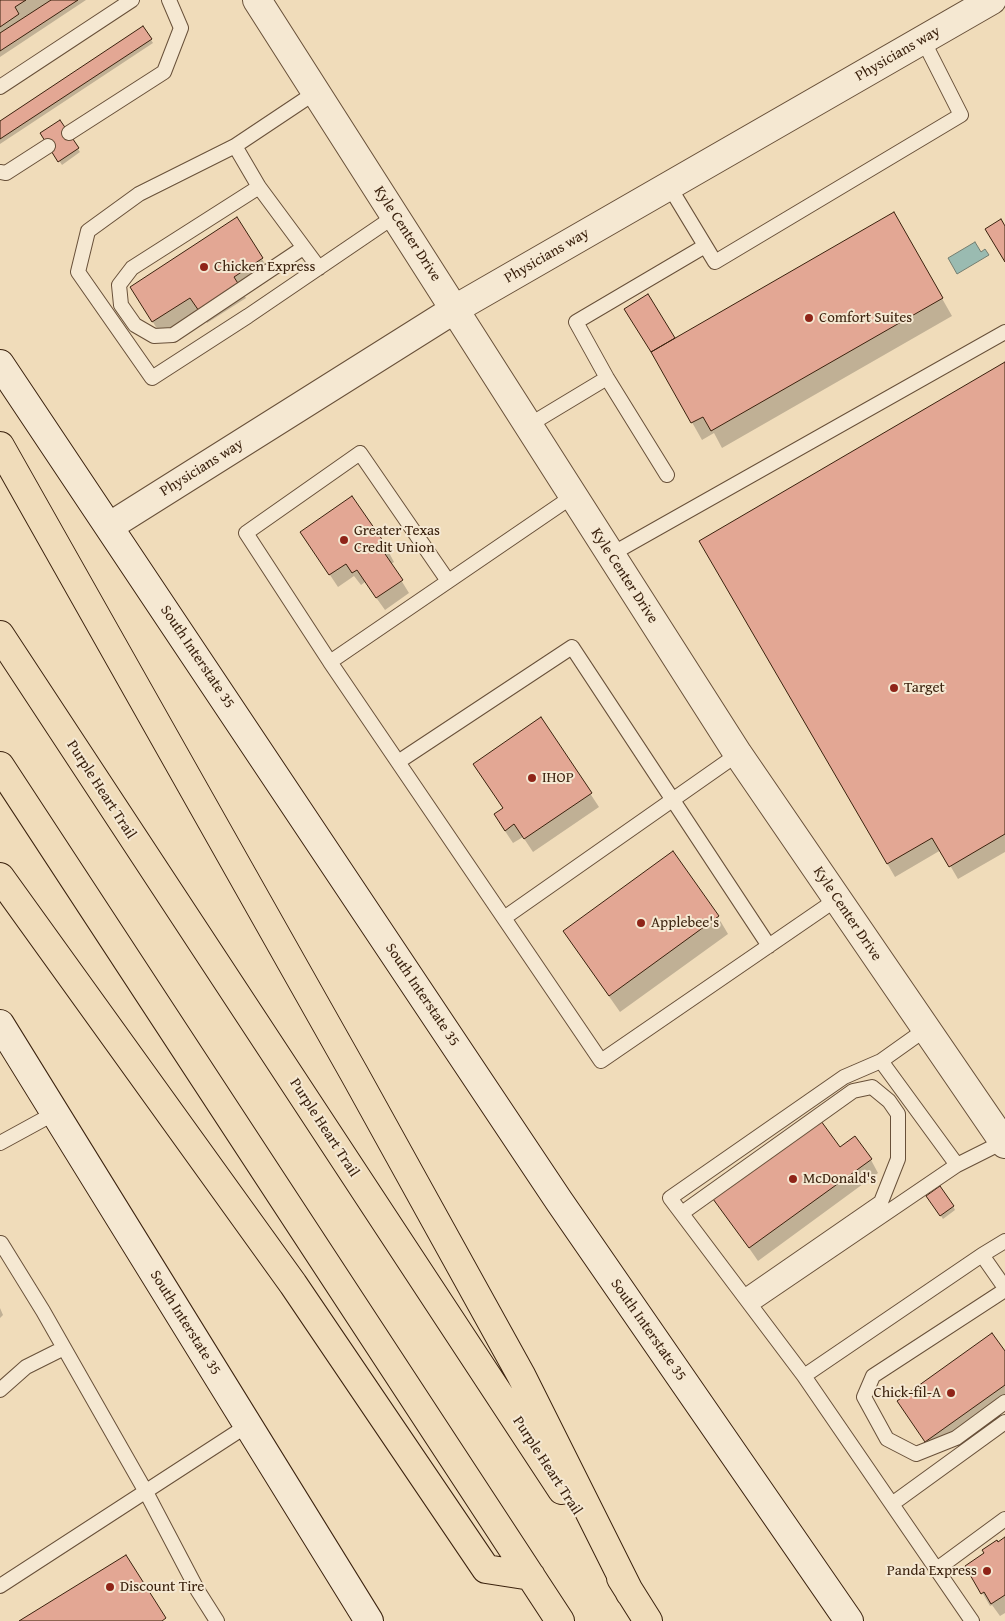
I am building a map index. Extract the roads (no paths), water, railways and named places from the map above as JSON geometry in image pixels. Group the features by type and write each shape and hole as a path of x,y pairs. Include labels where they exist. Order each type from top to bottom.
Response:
{"highway":[{"path":"0,446 522,1375 630,1593"},
{"name":"Purple Heart Trail","path":"0,635 648,1621"},
{"path":"0,766 560,1621"},
{"path":"0,878 294,1284 486,1569 531,1576"}],"street":[{"name":"Kyle Center Drive","path":"257,0 738,754 1004,1143"},
{"name":"Physicians way","path":"110,526 455,309 992,0"},
{"name":"South Interstate 35","path":"0,364 554,1192 849,1621"},
{"name":"South Interstate 35","path":"0,1024 369,1621"}],"lane":[{"path":"0,87 132,0"},
{"path":"69,133 164,72 181,28 169,0"},
{"path":"668,186 715,262 961,115 923,40"},
{"path":"316,92 236,146 138,194 88,231 78,272 152,378 248,316 395,216"},
{"path":"0,172 6,173 48,146"},
{"path":"236,146 259,187 319,268"},
{"path":"259,187 132,268 120,285 121,305 135,325 154,336 173,335 303,248"},
{"path":"666,475 607,378 576,322 705,246"},
{"path":"610,555 1005,332"},
{"path":"529,425 607,378"},
{"path":"448,581 360,453 246,533 330,662 601,1061 837,899"},
{"path":"330,662 573,496"},
{"path":"398,762 572,647 768,946"},
{"path":"504,918 738,754"},
{"path":"926,1029 881,1062 844,1077 670,1198 804,1376 972,1621"},
{"path":"881,1062 957,1164"},
{"path":"682,1213 853,1091 872,1087 890,1101 898,1114 898,1159 882,1202 748,1300"},
{"path":"0,1143 55,1113"},
{"path":"748,1300 957,1164 1004,1143"},
{"path":"804,1376 1005,1241"},
{"path":"0,1243 64,1348 146,1492 198,1591 217,1621"},
{"path":"982,1255 1005,1289 873,1376 864,1397 887,1439 916,1454 956,1438 1005,1402"},
{"path":"0,1390 26,1367 64,1348"},
{"path":"892,1504 1005,1422"},
{"path":"0,1586 248,1425"},
{"path":"937,1569 1005,1519"}],"water":[{"path":"975,242 981,252 985,249 989,255 957,274 948,258"}],"place":[{"name":"Chicken Express","path":"204,267"},
{"name":"Comfort Suites","path":"809,318"},
{"name":"Greater Texas Credit Union","path":"344,540"},
{"name":"Target","path":"894,688"},
{"name":"IHOP","path":"532,778"},
{"name":"Applebee's","path":"641,923"},
{"name":"McDonald's","path":"793,1179"},
{"name":"Chick-fil-A","path":"951,1393"},
{"name":"Panda Express","path":"987,1571"},
{"name":"Discount Tire","path":"110,1587"}]}
